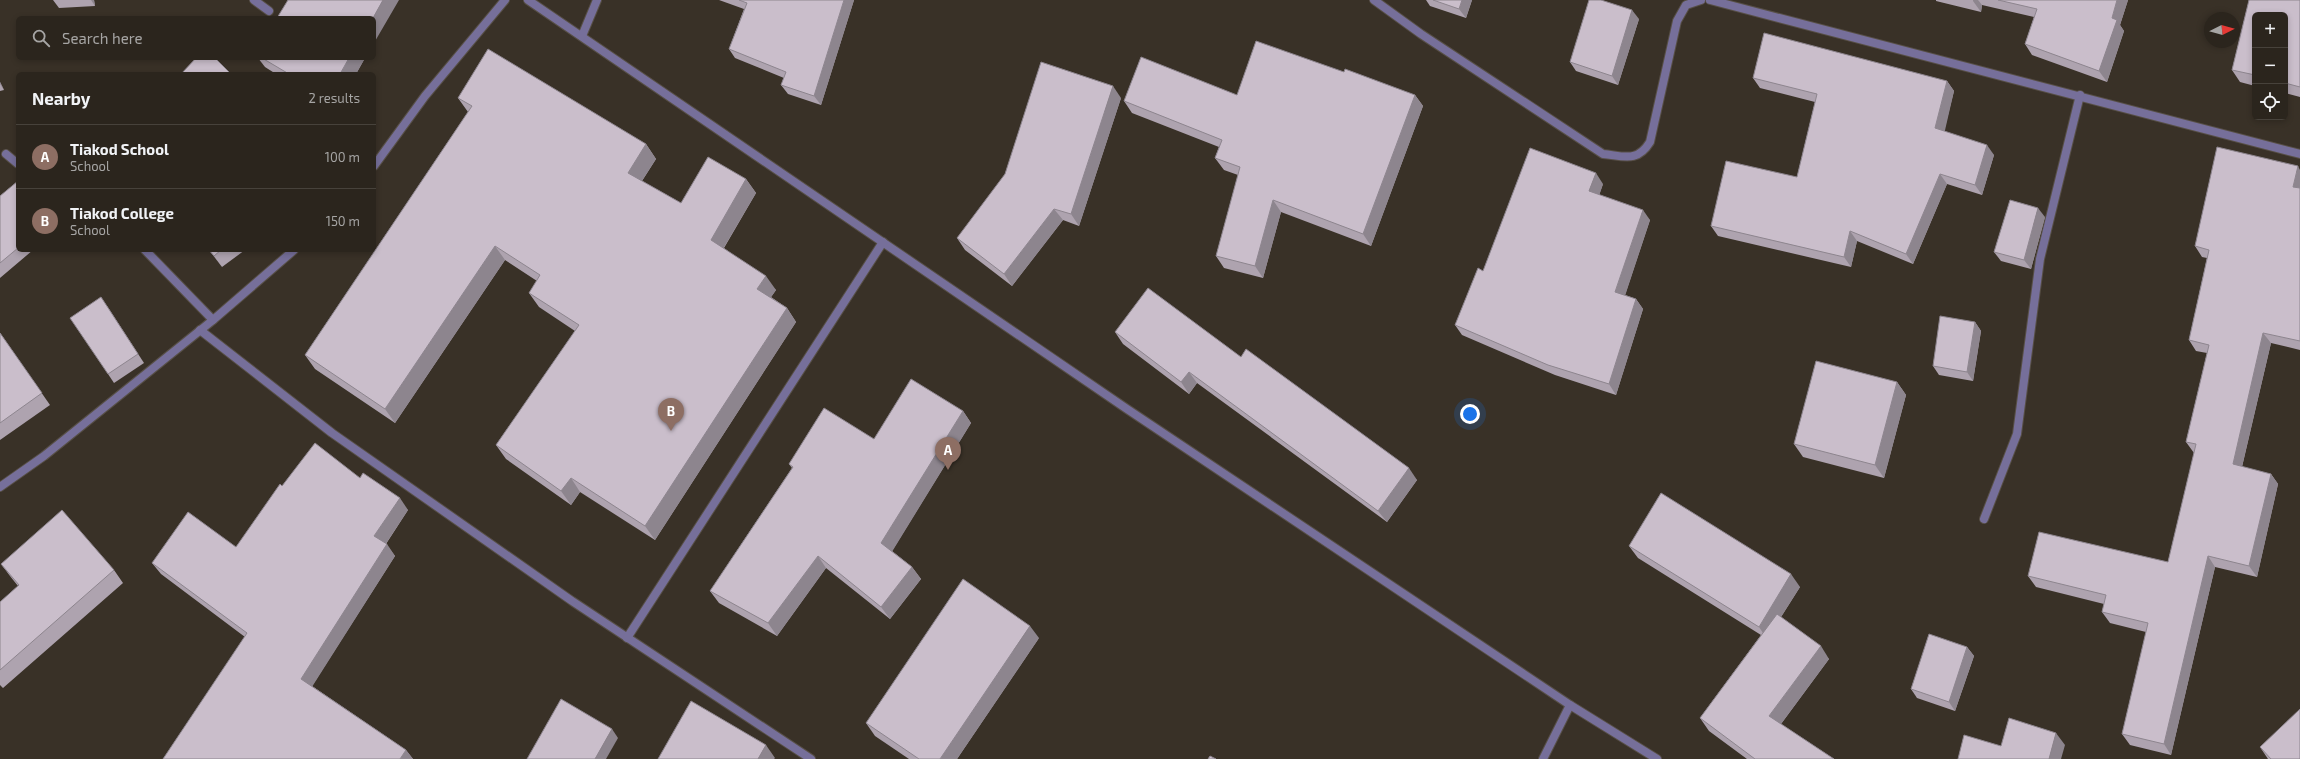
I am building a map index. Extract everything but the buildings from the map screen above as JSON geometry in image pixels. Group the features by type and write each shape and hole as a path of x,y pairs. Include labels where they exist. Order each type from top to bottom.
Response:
{"street":[{"path":"254,0 269,12"},
{"path":"376,163 425,96 505,0"},
{"path":"528,0 1134,413 1570,705 1657,759"},
{"path":"582,36 596,0"},
{"path":"1374,0 1421,34 1603,154 1633,158 1644,152 1650,142 1677,21 1686,5 1701,0"},
{"path":"1710,0 2080,95 2300,154"},
{"path":"1984,519 2017,434 2040,259 2080,95"},
{"path":"6,154 16,162"},
{"path":"627,638 883,242"},
{"path":"147,252 213,320"},
{"path":"0,487 44,456 213,320 292,252"},
{"path":"200,330 332,433 627,638 811,759"},
{"path":"1543,759 1570,705"}],"place":[{"name":"Tiakod College","path":"671,431"},
{"name":"Tiakod School","path":"948,470"}]}
